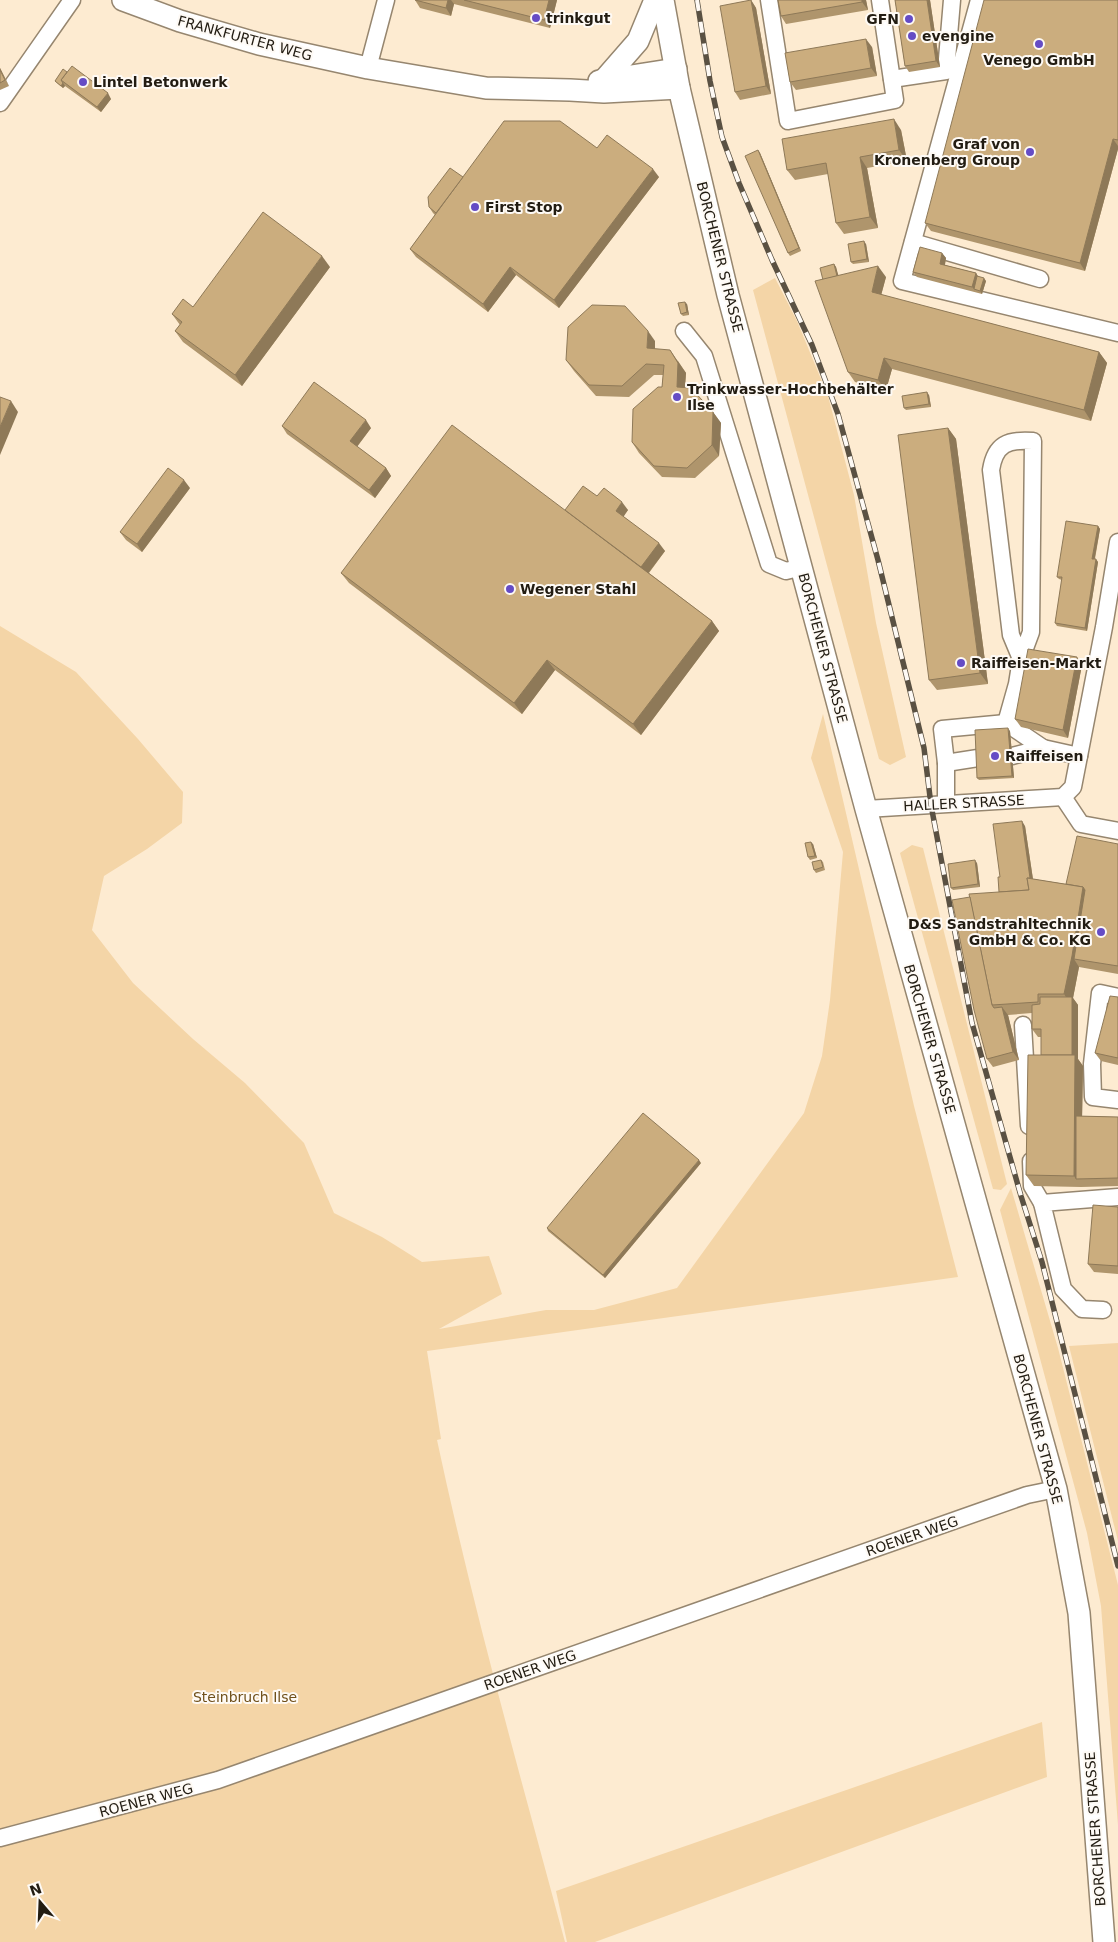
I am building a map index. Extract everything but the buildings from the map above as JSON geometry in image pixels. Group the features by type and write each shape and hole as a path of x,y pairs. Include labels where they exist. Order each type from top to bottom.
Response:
{"main road":[{"name":"FRANKFURTER WEG","path":"123,0 180,21 250,41 368,68 486,88 604,92 678,79"},
{"path":"604,80 638,41 655,0"},
{"name":"BORCHENER STRASSE","path":"663,0 678,79 728,294 866,810 1056,1489 1079,1613 1104,1942"},
{"name":"FRANKFURTER WEG","path":"570,90 604,80 678,79"}],"street":[{"path":"0,103 72,0"},
{"path":"368,68 386,0"},
{"path":"769,0 788,121 895,100 880,0"},
{"path":"892,79 946,71 952,0"},
{"path":"978,0 902,281 1118,333"},
{"path":"913,242 1040,279"},
{"path":"684,331 704,356 769,564 786,571 802,567"},
{"path":"1006,723 1017,684 1021,659 1031,632 1033,441 1019,440 1002,446 993,455 991,470 1011,635 1021,659"},
{"path":"1118,542 1104,627 1073,787 1063,797 1082,824 1118,830"},
{"path":"946,803 946,763 942,729 1006,723 1043,748 1079,756"},
{"path":"1012,756 1043,748"},
{"path":"946,763 978,758"},
{"name":"HALLER STRASSE","path":"866,810 946,803 1001,802 1063,797"},
{"path":"1118,997 1100,993 1092,1064 1093,1097 1118,1100"},
{"path":"1023,1025 1032,1186 1042,1203 1063,1289 1082,1309 1103,1310"},
{"path":"1042,1203 1118,1197"},
{"name":"ROENER WEG","path":"0,1838 218,1780 1017,1499 1056,1489"}],"green space":[{"path":"775,278 797,321 828,396 854,495 876,623 906,757 890,765 879,759 753,290"},
{"name":"Steinbruch Ilse","path":"0,626 76,672 138,739 183,792 182,823 147,849 104,876 92,930 133,983 193,1039 245,1083 304,1143 334,1213 382,1237 422,1262 489,1256 502,1294 439,1329 546,1310 594,1310 677,1288 804,1113 822,1056 830,1000 843,852 811,758 823,714 914,1106 958,1277 427,1351 441,1439 437,1440 451,1503 498,1692 565,1942 0,1942"},
{"path":"912,845 923,848 1007,1184 1001,1190 993,1189 900,853"},
{"path":"1011,1188 1058,1348 1118,1585 1118,1825 1101,1606 1087,1533 1000,1210"},
{"path":"1118,1343 1118,1541 1069,1346"},
{"path":"1042,1722 1047,1777 595,1942 567,1942 556,1891"}],"railway":[{"path":"697,0 710,81 722,137 739,183 772,260 812,345 838,414 878,560 924,748 931,805 972,1023 1021,1196 1042,1262 1118,1566"}],"place":[{"name":"trinkgut","path":"536,18"},
{"name":"GFN","path":"909,19"},
{"name":"evengine","path":"912,36"},
{"name":"Venego GmbH","path":"1039,44"},
{"name":"Lintel Betonwerk","path":"83,82"},
{"name":"Graf von Kronenberg Group","path":"1030,152"},
{"name":"First Stop","path":"475,207"},
{"name":"Trinkwasser-Hochbehälter Ilse","path":"677,397"},
{"name":"Wegener Stahl","path":"510,589"},
{"name":"Raiffeisen-Markt","path":"961,663"},
{"name":"Raiffeisen","path":"995,756"},
{"name":"D&S Sandstrahltechnik GmbH & Co. KG","path":"1101,932"}]}
